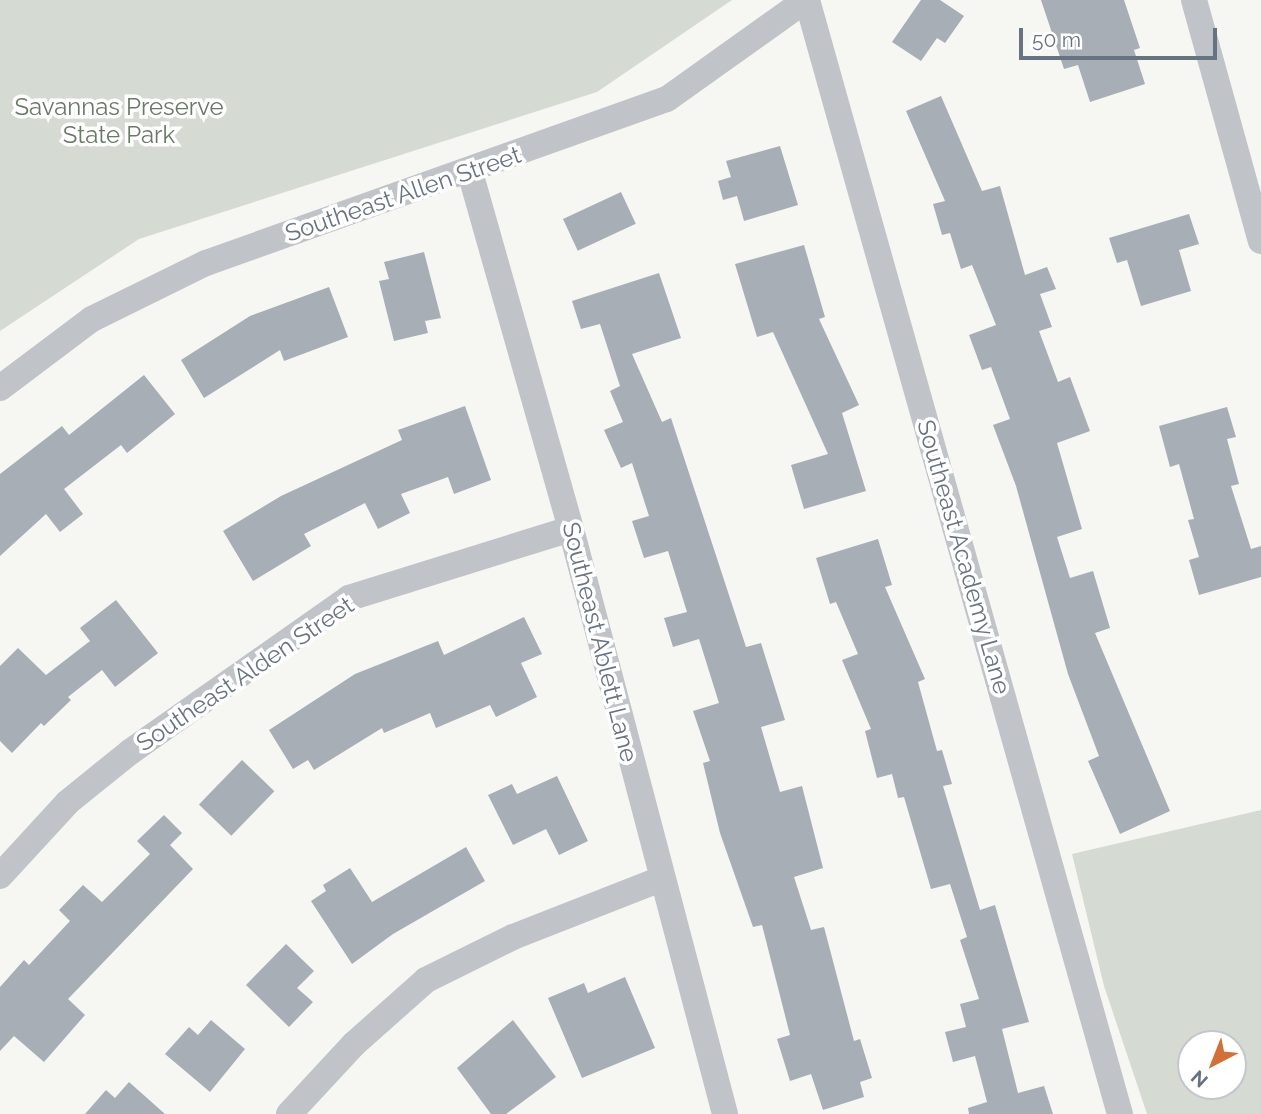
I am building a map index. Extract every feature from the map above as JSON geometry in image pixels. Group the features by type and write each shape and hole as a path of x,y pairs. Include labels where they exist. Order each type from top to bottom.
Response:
{"street":[{"name":"Southeast Allen Street","path":"0,388 92,319 205,263 470,172 667,99 806,0"},
{"name":"Southeast Academy Lane","path":"806,0 1120,1114"},
{"path":"1194,0 1261,241"},
{"name":"Southeast Ablett Lane","path":"470,172 571,529 725,1114"},
{"name":"Southeast Alden Street","path":"0,876 68,802 130,752 349,598 571,529"},
{"path":"289,1114 354,1044 426,980 513,937 661,879"}],"green space":[{"name":"Savannas Preserve State Park","path":"0,0 732,0 597,92 139,239 0,331"},
{"path":"1261,810 1261,1114 1147,1114 1104,986 1072,854"}],"building":[{"path":"921,0 940,0 964,16 945,43 937,38 921,61 892,42"},
{"path":"1041,0 1124,0 1140,48 1134,50 1145,84 1090,102 1078,65 1064,69"},
{"path":"941,96 982,191 1000,186 1025,275 1047,267 1056,289 1040,294 1052,327 1039,331 1058,382 1070,377 1090,431 1057,443 1082,529 1057,537 1070,578 1093,571 1110,628 1095,633 1170,811 1120,834 1088,761 1099,756 1068,674 1016,486 993,425 1010,419 991,367 982,370 969,335 996,325 972,265 961,269 950,233 942,235 933,204 945,201 906,111"},
{"path":"780,146 798,205 744,221 737,196 723,200 718,181 731,177 726,161"},
{"path":"621,192 636,224 578,251 563,219"},
{"path":"1189,214 1199,244 1179,250 1191,291 1141,306 1127,260 1117,263 1109,238"},
{"path":"804,245 825,317 819,319 859,405 842,413 866,491 804,509 791,465 828,454 773,332 757,337 735,264"},
{"path":"424,252 441,318 425,321 428,333 394,341 379,281 389,279 384,262"},
{"path":"659,273 681,338 632,354 662,422 671,418 746,647 761,643 785,720 761,727 780,792 802,786 823,868 794,877 811,930 824,927 854,1041 860,1039 872,1078 860,1082 864,1097 823,1110 811,1074 790,1081 777,1039 790,1035 762,925 753,927 720,833 703,763 710,761 693,711 719,703 699,639 673,647 664,618 687,612 668,551 644,558 632,521 649,516 632,463 621,468 604,430 623,422 610,391 620,386 600,324 581,329 572,301"},
{"path":"329,287 348,337 284,361 280,350 204,398 181,360 250,316"},
{"path":"144,375 175,414 127,453 121,445 64,489 83,514 60,532 46,514 0,556 0,474 62,426 69,435"},
{"path":"465,406 491,480 454,494 448,477 401,494 410,513 378,529 365,503 304,534 311,546 253,581 223,531 281,496 402,440 398,430"},
{"path":"1227,407 1236,437 1227,439 1239,484 1231,486 1251,549 1261,546 1261,577 1199,595 1189,560 1199,557 1188,520 1194,519 1179,464 1170,467 1159,426"},
{"path":"878,539 892,585 885,587 925,679 918,682 937,751 942,750 952,784 943,786 980,910 995,905 1029,1022 1002,1029 1018,1093 1044,1086 1053,1114 969,1114 968,1108 987,1102 975,1056 953,1062 945,1032 966,1027 960,1004 979,999 960,940 967,937 950,884 931,889 904,797 898,798 892,774 877,778 865,731 871,729 842,660 858,654 836,602 830,604 816,558"},
{"path":"116,600 158,653 115,687 102,670 68,697 71,700 44,726 41,723 12,753 0,741 0,666 18,648 46,675 90,641 80,628"},
{"path":"524,617 542,654 521,663 537,697 496,717 490,705 436,728 430,713 384,733 382,728 314,770 308,760 293,769 269,730 355,674 438,641 444,655"},
{"path":"242,760 274,791 231,836 199,805"},
{"path":"557,776 588,841 559,855 546,829 513,845 488,795 512,784 517,794"},
{"path":"164,815 182,833 170,845 193,869 68,999 85,1015 44,1062 14,1036 0,1051 0,987 24,960 29,965 70,921 59,910 83,885 102,902 150,854 137,841"},
{"path":"466,847 485,881 393,934 352,964 311,901 326,891 323,885 350,868 372,902"},
{"path":"286,944 314,971 297,988 313,1002 289,1027 246,985"},
{"path":"625,977 655,1048 582,1078 548,998 584,983 588,993"},
{"path":"211,1020 245,1049 210,1092 165,1054 189,1027 198,1035"},
{"path":"513,1020 556,1077 506,1114 491,1114 457,1068"},
{"path":"129,1082 165,1114 85,1114 106,1090 115,1098"}]}
